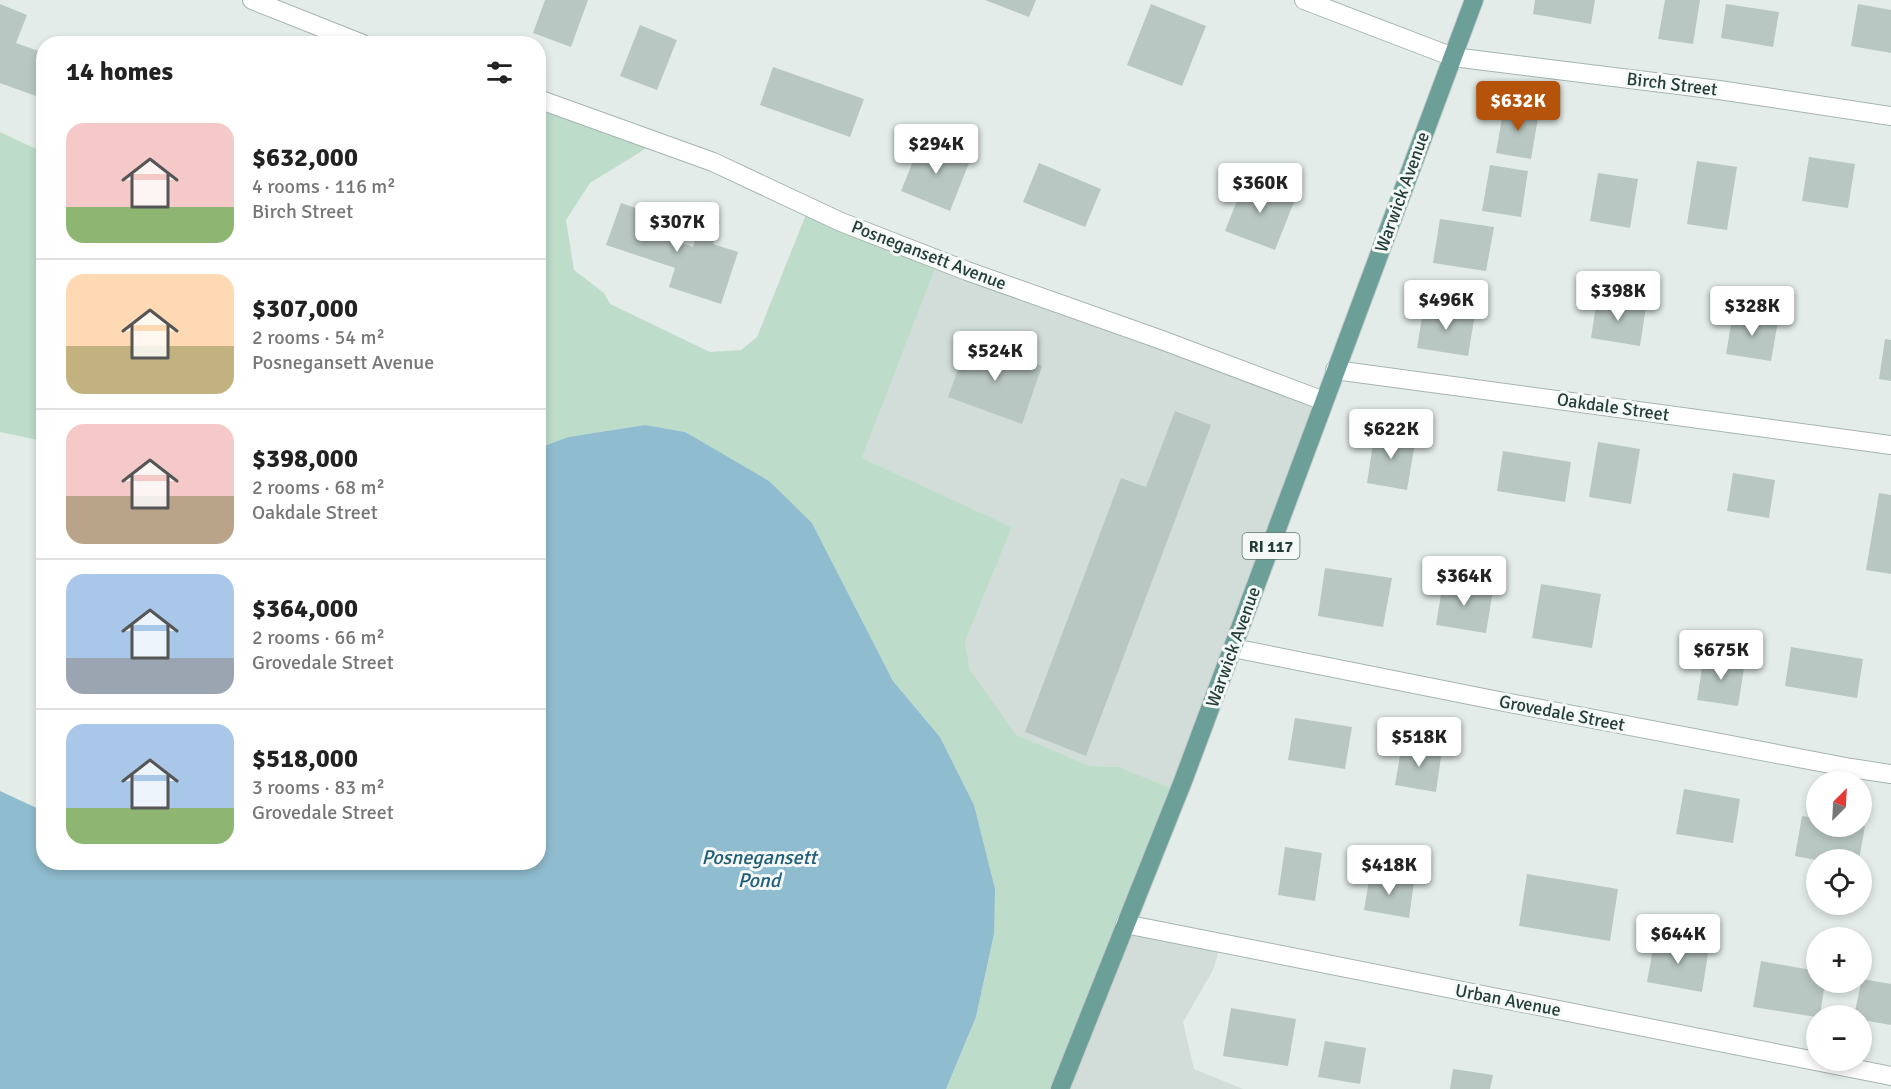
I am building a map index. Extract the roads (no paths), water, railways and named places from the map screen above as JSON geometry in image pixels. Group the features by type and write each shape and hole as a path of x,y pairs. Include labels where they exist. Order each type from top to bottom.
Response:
{"main road":[{"name":"Warwick Avenue","path":"1060,1089 1183,782 1473,0"}],"street":[{"path":"252,0 343,36"},
{"name":"Birch Street","path":"1304,0 1453,57 1719,90 1891,116"},
{"name":"Posnegansett Avenue","path":"546,102 713,162 841,222 967,271 1159,339 1324,401"},
{"name":"Oakdale Street","path":"1335,370 1891,445"},
{"name":"Grovedale Street","path":"1233,648 1494,700 1891,774"},
{"name":"Urban Avenue","path":"1125,924 1891,1076"}],"water":[{"name":"Posnegansett Pond","path":"645,425 685,432 769,481 812,523 893,681 940,737 974,805 995,889 994,934 976,1017 946,1089 0,1089 0,791 36,808 36,870 546,870 546,445 568,437"}]}
